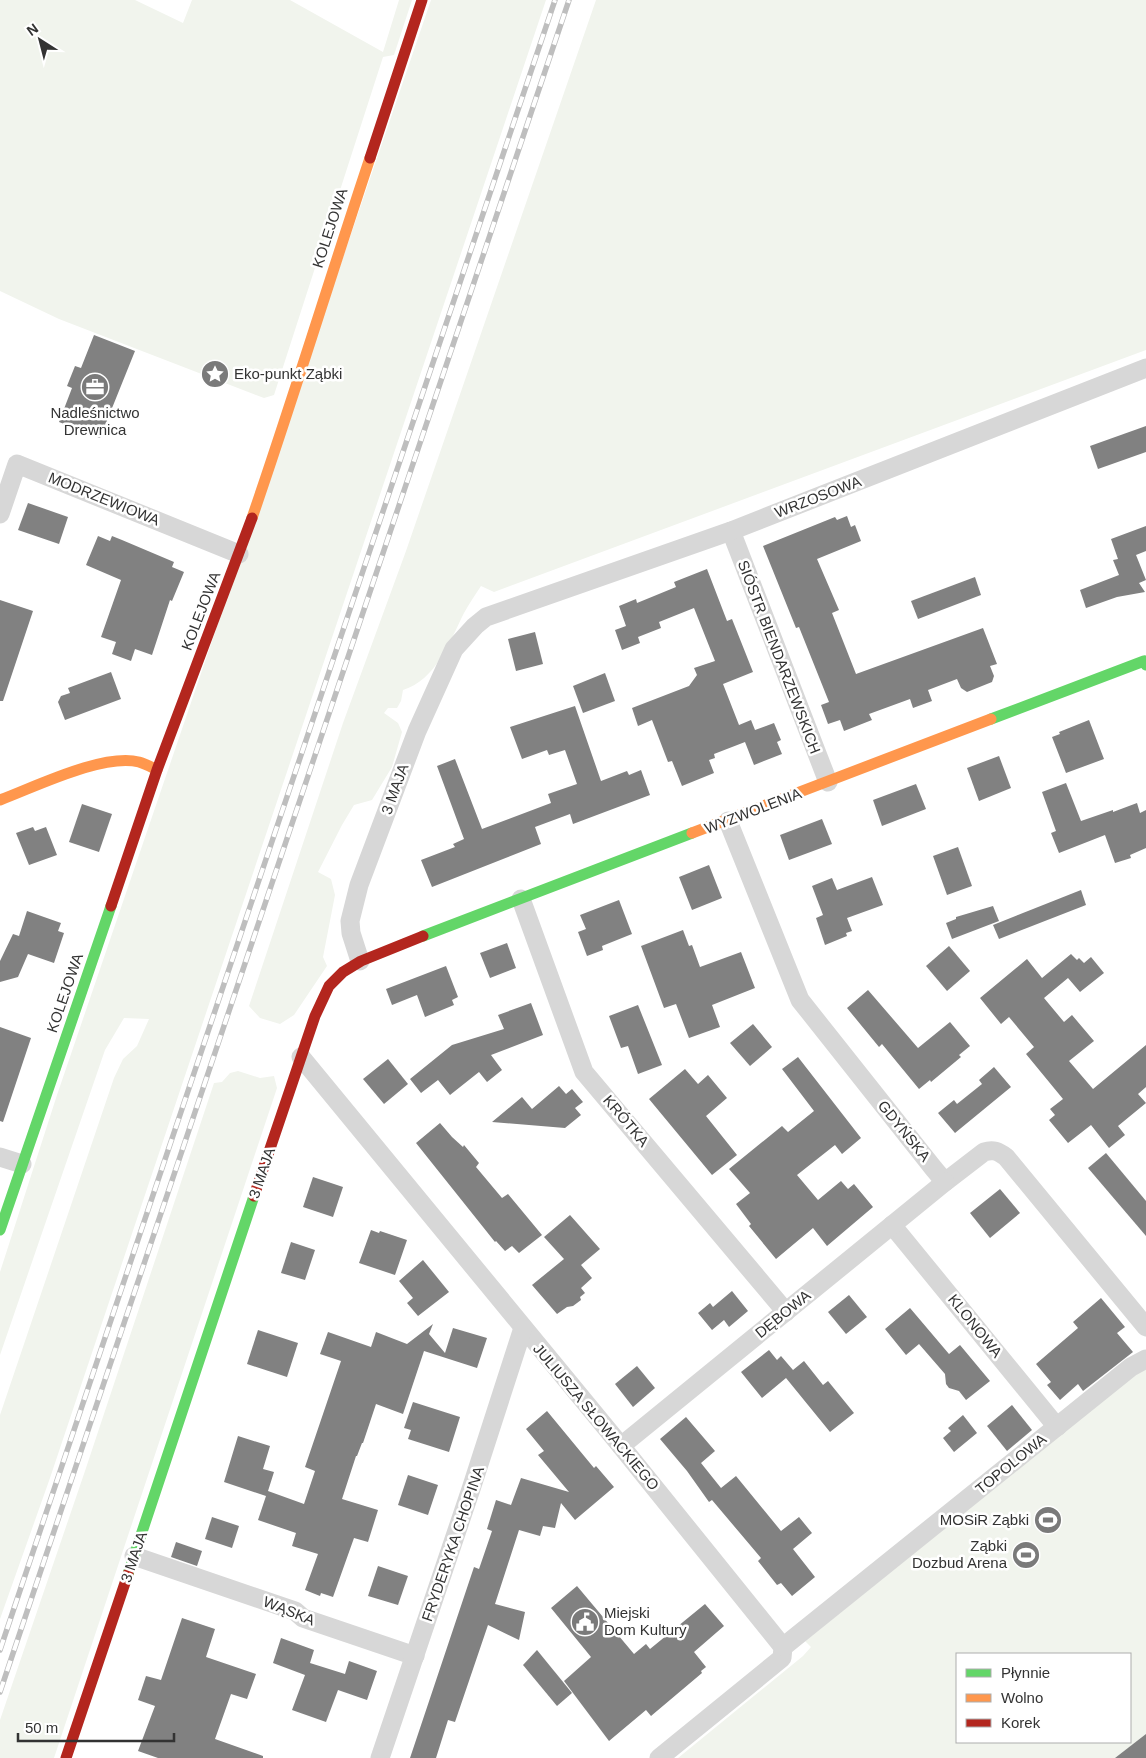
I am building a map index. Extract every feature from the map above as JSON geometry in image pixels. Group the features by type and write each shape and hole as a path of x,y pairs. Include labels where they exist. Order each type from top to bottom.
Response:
{"street":[{"name":"KOLEJOWA","path":"0,1230 156,770 240,554 286,420 328,283 422,0"},
{"name":"WRZOSOWA","path":"486,617 730,531 1146,368"},
{"name":"MODRZEWIOWA","path":"0,514 17,464 240,554"},
{"name":"SIÓSTR BIENDARZEWSKICH","path":"730,531 828,782"},
{"name":"3 MAJA","path":"66,1758 321,1002 334,980 360,961 351,933 350,921 359,885 416,731 454,650 475,626 486,617"},
{"name":"WYZWOLENIA","path":"360,961 1145,662"},
{"path":"0,800 85,768 104,763 137,762 156,770"},
{"name":"GDYŃSKA","path":"728,821 800,1000 945,1182"},
{"name":"KRÓTKA","path":"521,899 584,1072 786,1312"},
{"name":"JULIUSZA SŁOWACKIEGO","path":"301,1057 622,1446 783,1647"},
{"path":"945,1182 984,1152 998,1151 1006,1157 1146,1328"},
{"path":"0,1157 22,1164"},
{"name":"DĘBOWA","path":"622,1446 945,1182"},
{"name":"KLONOWA","path":"892,1225 1057,1427"},
{"name":"FRYDERYKA CHOPINA","path":"380,1758 523,1328"},
{"name":"TOPOLOWA","path":"783,1647 1131,1367 1146,1359"},
{"name":"WĄSKA","path":"134,1556 295,1611 303,1618 415,1656"},
{"path":"659,1758 782,1658 783,1647"}],"shaded area":[{"path":"0,0 135,0 183,23 192,0 290,0 383,52 399,0 412,0 394,55 383,57 274,395 264,398 59,319 0,291"},
{"path":"431,0 546,0 50,1478 0,1619 0,1415 114,1078 123,1059 137,1046 149,1019 124,1018 105,1050 0,1355 0,1272 57,1095"},
{"path":"596,0 1146,0 1146,350 494,592 481,586 433,669 415,685 403,690 401,701 397,708 388,708 384,713 398,723 402,732 392,767 372,800 354,805 318,872 331,879 335,895 323,957 327,966 294,1015 280,1024 260,1018 249,1006 343,723 406,551"},
{"path":"238,1071 260,1078 274,1076 277,1088 54,1758 0,1758 0,1720 214,1083 222,1082 230,1073"},
{"name":"Ząbki Dozbud Arena","path":"1146,1366 1146,1758 678,1758 803,1656 811,1647 805,1641"}],"building":[{"name":"Nadleśnictwo Drewnica","path":"94,335 135,351 100,438 59,422 72,388 67,386 75,366 81,368"},
{"path":"1146,426 1146,452 1098,469 1090,446"},
{"path":"28,503 68,517 59,544 18,530"},
{"path":"847,516 851,527 855,525 861,541 817,559 839,610 832,613 856,674 983,628 997,664 990,666 994,676 992,682 967,692 961,688 957,679 928,690 932,701 913,708 910,699 869,714 872,720 844,731 840,720 828,724 821,705 829,702 799,627 796,628 763,546 835,517 837,520"},
{"path":"1146,526 1146,551 1136,555 1146,580 1139,583 1145,592 1117,597 1086,608 1080,590 1119,575 1113,560 1118,559 1111,539"},
{"path":"98,536 110,541 112,536 122,540 174,562 172,567 184,572 172,601 170,600 152,655 135,649 131,661 112,654 116,642 101,637 121,580 86,565"},
{"path":"707,569 727,621 732,619 753,672 723,684 739,725 751,720 755,730 774,723 781,740 777,742 782,754 754,765 745,742 714,754 715,758 709,760 714,773 682,786 672,761 668,762 652,720 638,726 632,708 689,686 697,675 694,668 715,661 694,608 659,622 661,628 638,637 640,643 622,650 615,630 626,626 619,606 636,599 637,603 676,587 674,582"},
{"path":"975,577 981,595 918,619 911,601"},
{"path":"0,600 33,611 3,701 0,701"},
{"path":"535,632 543,664 516,671 508,639"},
{"path":"111,672 121,699 65,720 58,702 61,696 70,693 68,688"},
{"path":"605,673 615,701 583,713 573,686"},
{"path":"575,706 601,781 627,771 629,775 641,770 650,795 573,824 570,814 535,827 541,844 432,887 421,860 455,847 453,844 464,839 437,766 455,759 482,829 551,803 548,794 577,784 565,750 549,755 547,750 522,759 510,727"},
{"path":"1089,720 1104,759 1066,773 1052,737 1060,734 1059,732"},
{"path":"999,756 1011,788 979,801 967,768"},
{"path":"1066,783 1081,821 1137,803 1140,813 1146,810 1146,848 1130,855 1131,858 1115,863 1105,835 1059,853 1051,833 1056,831 1042,792"},
{"path":"916,784 926,809 882,826 873,800"},
{"path":"82,804 112,814 99,852 69,842"},
{"path":"822,819 832,844 789,860 780,835"},
{"path":"33,827 35,831 46,827 57,855 29,865 16,833"},
{"path":"958,847 972,886 947,895 933,856"},
{"path":"709,865 722,898 692,910 679,877"},
{"path":"872,877 883,905 847,918 852,931 846,933 847,936 825,945 816,918 823,915 812,886 832,878 837,890"},
{"path":"1081,890 1086,905 999,939 993,925"},
{"path":"619,900 632,934 602,946 603,950 587,956 578,932 586,929 580,915"},
{"path":"993,906 999,921 952,939 946,923 956,919 956,917"},
{"path":"27,911 61,923 58,931 64,933 54,963 28,954 18,977 0,982 0,961 13,934 19,936"},
{"path":"683,930 689,946 692,945 700,967 741,952 755,988 712,1005 720,1027 689,1038 676,1004 664,1008 641,946"},
{"path":"507,943 516,968 490,978 480,953"},
{"path":"949,946 970,971 947,991 926,966"},
{"path":"1071,954 1077,960 1079,958 1084,963 1091,957 1104,973 1080,992 1068,978 1044,998 1064,1022 1072,1015 1094,1041 1069,1061 1093,1089 1146,1045 1146,1087 1138,1094 1146,1103 1118,1126 1125,1135 1109,1148 1091,1125 1068,1143 1049,1120 1055,1115 1050,1109 1063,1099 1026,1054 1034,1047 1009,1017 1001,1024 980,998 1027,959 1042,978"},
{"path":"446,966 458,997 452,1000 454,1005 425,1017 417,995 392,1005 386,989"},
{"path":"868,990 918,1048 950,1022 970,1046 959,1055 961,1057 931,1082 930,1080 919,1089 882,1044 879,1047 847,1008"},
{"path":"531,1003 543,1035 491,1055 502,1070 487,1082 479,1072 450,1095 438,1080 421,1093 410,1079 452,1045 504,1029 498,1015"},
{"path":"638,1005 662,1065 638,1074 628,1046 621,1048 609,1016"},
{"path":"753,1024 772,1047 750,1066 730,1043"},
{"path":"0,1027 31,1038 3,1122 0,1121"},
{"path":"798,1057 861,1138 842,1154 835,1145 797,1175 818,1200 841,1181 848,1189 854,1184 873,1207 827,1246 813,1228 776,1259 749,1226 751,1224 736,1204 750,1193 729,1169 782,1126 788,1132 814,1111 782,1069"},
{"path":"388,1059 408,1084 384,1104 363,1079"},
{"path":"994,1067 1011,1087 955,1133 938,1113 954,1100 957,1104 982,1084 979,1080"},
{"path":"685,1069 698,1084 708,1075 727,1098 706,1116 737,1155 712,1175 649,1099"},
{"path":"559,1086 566,1094 572,1089 583,1102 575,1108 581,1115 565,1128 492,1122 522,1097 532,1109"},
{"path":"440,1123 463,1147 464,1145 479,1163 476,1167 502,1198 508,1194 542,1235 519,1253 512,1246 505,1251 495,1242 416,1143"},
{"path":"1106,1153 1146,1201 1146,1236 1088,1168"},
{"path":"313,1177 343,1187 333,1217 303,1207"},
{"path":"1000,1189 1020,1213 990,1238 970,1213"},
{"path":"570,1215 600,1249 581,1265 592,1278 581,1288 585,1293 580,1297 581,1300 557,1314 532,1285 564,1259 544,1237"},
{"path":"371,1230 407,1240 395,1275 359,1263"},
{"path":"291,1242 315,1250 305,1280 281,1273"},
{"path":"423,1260 449,1292 418,1316 407,1303 413,1298 399,1281"},
{"path":"732,1291 748,1311 729,1327 724,1320 712,1330 698,1313 710,1303 713,1307"},
{"path":"849,1295 867,1317 846,1334 828,1312"},
{"path":"1101,1298 1125,1327 1117,1333 1133,1352 1083,1391 1078,1384 1060,1400 1047,1385 1051,1382 1036,1364 1078,1328 1073,1322"},
{"path":"910,1308 949,1354 960,1345 990,1381 966,1400 959,1391 949,1388 946,1384 945,1374 919,1344 906,1355 885,1329"},
{"path":"433,1324 429,1334 445,1353 453,1328 487,1338 477,1368 424,1351 403,1414 376,1404 342,1499 378,1510 368,1542 354,1538 333,1597 321,1593 320,1596 305,1590 318,1554 292,1546 296,1533 258,1520 266,1496 224,1482 238,1436 270,1446 263,1469 274,1472 268,1491 304,1504 315,1471 305,1467 341,1361 320,1354 328,1332 371,1347 376,1332 407,1344"},
{"path":"258,1330 298,1343 287,1377 247,1364"},
{"path":"769,1350 777,1360 781,1356 793,1370 804,1361 823,1385 828,1381 854,1413 830,1432 786,1378 762,1398 741,1372"},
{"path":"637,1366 655,1388 633,1407 615,1384"},
{"path":"413,1402 460,1417 449,1452 408,1439 411,1430 404,1428"},
{"path":"1012,1405 1032,1430 1007,1451 987,1426"},
{"path":"547,1411 594,1468 596,1466 614,1487 575,1520 561,1503 555,1528 543,1526 540,1536 519,1530 495,1604 525,1612 519,1640 488,1625 455,1722 448,1720 436,1758 410,1758 474,1567 479,1569 492,1531 487,1529 496,1500 511,1505 521,1478 569,1492 538,1455 544,1451 526,1429"},
{"path":"963,1415 977,1433 954,1452 943,1438 951,1431 948,1428"},
{"path":"686,1417 715,1451 701,1463 721,1488 736,1476 781,1531 799,1517 812,1533 793,1549 815,1577 792,1596 781,1583 777,1585 758,1561 761,1558 712,1500 709,1502 687,1471 660,1439"},
{"path":"408,1475 438,1485 428,1515 398,1505"},
{"path":"212,1517 239,1526 232,1548 205,1539"},
{"path":"176,1542 202,1551 197,1566 171,1557"},
{"path":"378,1566 408,1576 398,1605 368,1596"},
{"path":"577,1586 634,1654 646,1644 650,1649 705,1604 724,1626 694,1652 706,1667 701,1671 702,1673 651,1716 646,1710 609,1741 564,1681 591,1657 551,1608"},
{"path":"182,1618 215,1629 206,1657 256,1674 247,1699 231,1694 215,1739 263,1756 263,1758 158,1758 138,1751 155,1706 138,1700 146,1676 161,1680"},
{"path":"281,1638 314,1650 310,1663 345,1674 349,1661 377,1671 367,1700 338,1690 326,1722 292,1710 305,1675 273,1663"},
{"path":"537,1650 572,1693 557,1706 523,1665"},
{"path":"1146,1734 1146,1758 1115,1758"}],"railway":[{"path":"0,1650 555,0"},
{"path":"0,1692 569,0"}],"traffic: fast":[{"path":"991,719 1144,661 1146,665"},
{"path":"423,936 692,833"},
{"path":"0,1230 111,906"},
{"path":"128,1574 254,1196"}],"traffic: slow":[{"path":"252,518 370,158"},
{"path":"692,833 991,719"},
{"path":"0,800 69,773 107,762 139,762 157,770"}],"traffic: jam":[{"path":"370,158 422,0"},
{"path":"111,906 157,770 252,518"},
{"path":"254,1196 315,1016 329,986 343,972 361,961 423,936"},
{"path":"66,1758 128,1574"}],"place":[{"name":"Eko-punkt Ząbki","path":"215,374"},
{"name":"Nadleśnictwo Drewnica","path":"95,387"},
{"name":"MOSiR Ząbki","path":"1048,1520"},
{"name":"Ząbki Dozbud Arena","path":"1026,1555"},
{"name":"Miejski Dom Kultury","path":"585,1622"}]}
